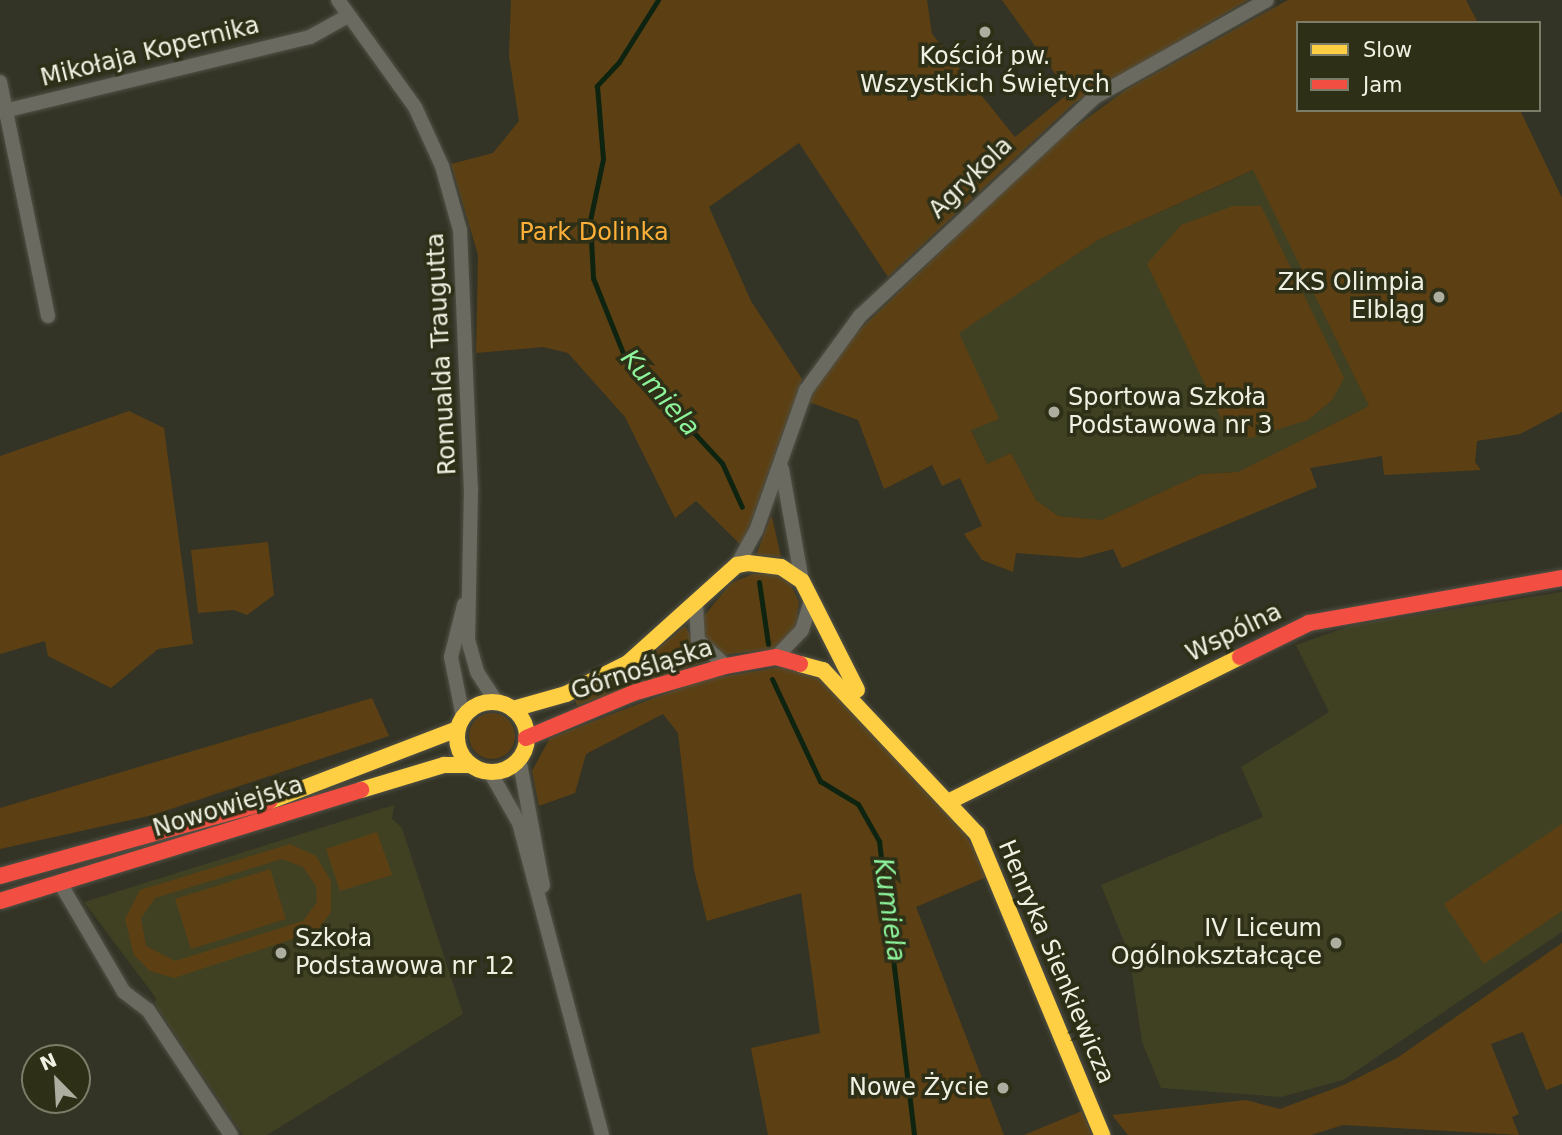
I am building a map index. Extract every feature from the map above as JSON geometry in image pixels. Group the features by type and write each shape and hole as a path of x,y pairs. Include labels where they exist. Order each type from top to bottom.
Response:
{"street":[{"name":"Romualda Traugutta","path":"338,0 415,107 442,166 460,230 471,471 468,594 470,653 496,701"},
{"name":"Agrykola","path":"737,565 781,462 806,390 834,346 1027,156 1102,92 1267,0"},
{"name":"Mikołaja Kopernika","path":"3,111 310,37 348,16"},
{"path":"0,82 3,111 48,316"},
{"name":"Agrykola","path":"781,462 802,581"},
{"path":"737,565 771,564 802,581 811,601 802,630 776,657"},
{"name":"Górnośląska","path":"513,709 604,677 651,646 737,565"},
{"name":"Wspólna","path":"950,801 1309,623 1562,578"},
{"name":"Romualda Traugutta","path":"460,723 451,657 468,594"},
{"name":"Henryka Sienkiewicza","path":"811,601 875,719"},
{"path":"696,604 698,640 726,667"},
{"name":"Górnośląska","path":"526,738 633,693 726,667 776,657"},
{"name":"Henryka Sienkiewicza","path":"776,657 824,670 875,719 950,801 1003,885 1102,1135"},
{"path":"546,915 540,853 519,758 526,738 513,709 496,701 460,723 471,765 490,772 516,814 546,915 602,1135"},
{"name":"Nowowiejska","path":"0,876 270,801 460,723"},
{"path":"490,772 519,758"},
{"name":"Nowowiejska","path":"0,901 444,765 471,765"},
{"path":"60,883 124,992 148,1010 231,1135"}],"shaded area":[{"path":"1254,170 1369,406 1238,472 1201,474 1101,520 1058,516 1036,500 1011,453 987,464 971,429 998,419 958,333 1098,240"},
{"path":"1562,592 1562,932 1343,1080 1281,1097 1161,1088 1142,1042 1129,954 1101,885 1263,817 1241,767 1329,712 1296,645 1353,625"},
{"name":"Szkoła Podstawowa nr 12","path":"394,805 392,819 402,828 463,1014 267,1135 243,1135 155,1004 156,998 84,902"}],"green space":[{"name":"Park Dolinka","path":"511,0 927,0 932,34 1015,137 1069,93 1002,0 1248,0 1074,103 888,277 799,143 709,207 751,301 802,379 742,546 696,501 675,518 625,417 568,353 543,347 476,353 478,255 451,164 493,153 519,121 509,56"},
{"path":"1288,0 1466,0 1477,21 1296,21 1296,112 1521,112 1562,198 1562,412 1520,434 1477,441 1475,462 1481,470 1384,475 1382,456 1310,468 1317,487 1122,568 1113,549 1080,558 1016,553 1013,572 982,560 964,534 982,526 960,478 942,486 932,465 884,489 858,420 809,402 821,378 846,343 1051,145 1127,89","holes":["1253,170 1369,406 1238,472 1201,474 1101,520 1058,516 1036,500 1011,453 987,464 971,430 999,419 959,333 1098,240"]},
{"path":"1233,206 1261,206 1344,378 1332,400 1308,420 1250,438 1228,432 1147,264 1181,225"},
{"path":"129,411 164,428 193,644 158,649 111,688 48,656 45,641 0,654 0,456"},
{"path":"772,517 781,557 756,555"},
{"path":"268,542 274,595 247,615 234,610 198,613 191,550"},
{"path":"753,574 774,574 790,583 799,602 795,630 773,649 722,655 704,639 704,616 731,583"},
{"path":"685,626 706,661 577,706 575,699 631,671"},
{"path":"781,667 825,680 960,826 991,875 916,907 1004,1135 768,1135 751,1048 820,1033 801,893 707,921 694,870 678,733 663,714 586,754 575,793 539,806 532,771 550,738 701,680"},
{"path":"372,698 389,736 153,815 0,849 0,808"},
{"path":"492,713 508,720 515,736 508,752 492,759 476,752 469,736 476,720"},
{"path":"1562,824 1562,911 1484,964 1444,904"},
{"path":"377,832 392,875 340,891 326,849"},
{"path":"290,844 316,856 331,881 331,912 317,931 174,978 150,971 134,955 125,919 140,890","holes":["282,859 303,867 316,886 317,902 303,921 175,961 146,946 141,918 155,898"]},
{"path":"270,869 286,919 191,949 175,899"},
{"path":"1562,943 1562,1084 1546,1090 1523,1032 1491,1044 1519,1114 1512,1117 1519,1135 1343,1125 1311,1135 1128,1135 1112,1115 1246,1100 1280,1109 1346,1084 1397,1058"},
{"path":"1082,1111 1092,1135 1024,1135"}],"waterway":[{"name":"Kumiela","path":"658,0 619,62 597,86 603,159 590,220 593,278 625,358 722,463 742,507"},
{"name":"Kumiela","path":"759,582 768,644"},
{"name":"Kumiela","path":"772,679 820,781 858,804 879,841 914,1135"}],"traffic: slow":[{"path":"513,709 566,694 628,663 737,565 748,563 781,567 802,581 857,690"},
{"path":"950,801 1240,657"},
{"path":"800,664 823,670 977,834 1102,1135"},
{"path":"492,702 517,712 527,737 517,762 492,772 467,762 457,737 467,712 492,702"},
{"path":"270,801 458,729"},
{"path":"361,790 444,765 471,765"}],"traffic: jam":[{"path":"1240,657 1309,623 1562,578"},
{"path":"526,738 633,693 726,666 776,657 800,664"},
{"path":"0,901 361,790"},
{"path":"0,876 270,801"}],"place":[{"name":"Kościół pw. Wszystkich Świętych","path":"985,32"},
{"name":"ZKS Olimpia Elbląg","path":"1439,297"},
{"name":"Sportowa Szkoła Podstawowa nr 3","path":"1054,412"},
{"name":"IV Liceum Ogólnokształcące","path":"1336,943"},
{"name":"Szkoła Podstawowa nr 12","path":"281,953"},
{"name":"Nowe Życie","path":"1003,1088"}]}
